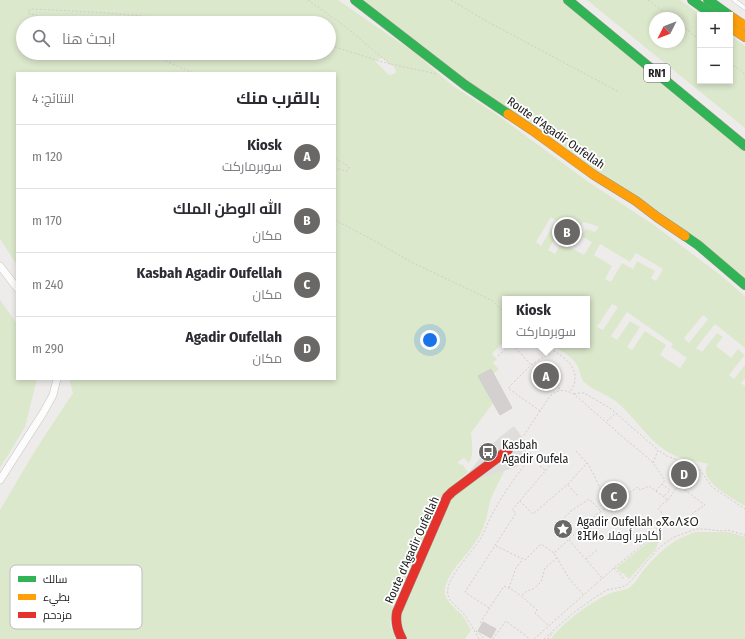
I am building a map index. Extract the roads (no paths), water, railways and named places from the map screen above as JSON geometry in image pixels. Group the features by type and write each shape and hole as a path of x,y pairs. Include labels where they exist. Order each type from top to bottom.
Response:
{"main road":[{"name":"Route d'Agadir Oufellah","path":"355,0 465,85 698,245 745,285"},
{"name":"RN1","path":"568,0 745,146"},
{"name":"RN1","path":"580,0 745,135"},
{"path":"692,0 709,12"},
{"path":"708,0 725,12"},
{"path":"733,18 745,26"},
{"path":"733,29 745,37"},
{"name":"Route d'Agadir Oufellah","path":"402,639 396,626 397,612 447,498 452,492 508,450"}],"street":[{"path":"0,266 16,287"},
{"path":"0,480 43,413 53,395 57,380"}],"lane":[{"path":"734,0 745,8"}],"place":[{"name":"الله الوطن الملك","path":"567,232"},
{"name":"Kiosk","path":"546,376"},
{"name":"Kasbah Agadir Oufela","path":"488,452"},
{"name":"Agadir Oufellah","path":"684,474"},
{"name":"Kasbah Agadir Oufellah","path":"614,496"},
{"name":"Agadir Oufellah ⴰⴳⴰⴷⵉⵔ ⵓⴼⵍⴰ أكادير أوفلا","path":"563,529"}]}
